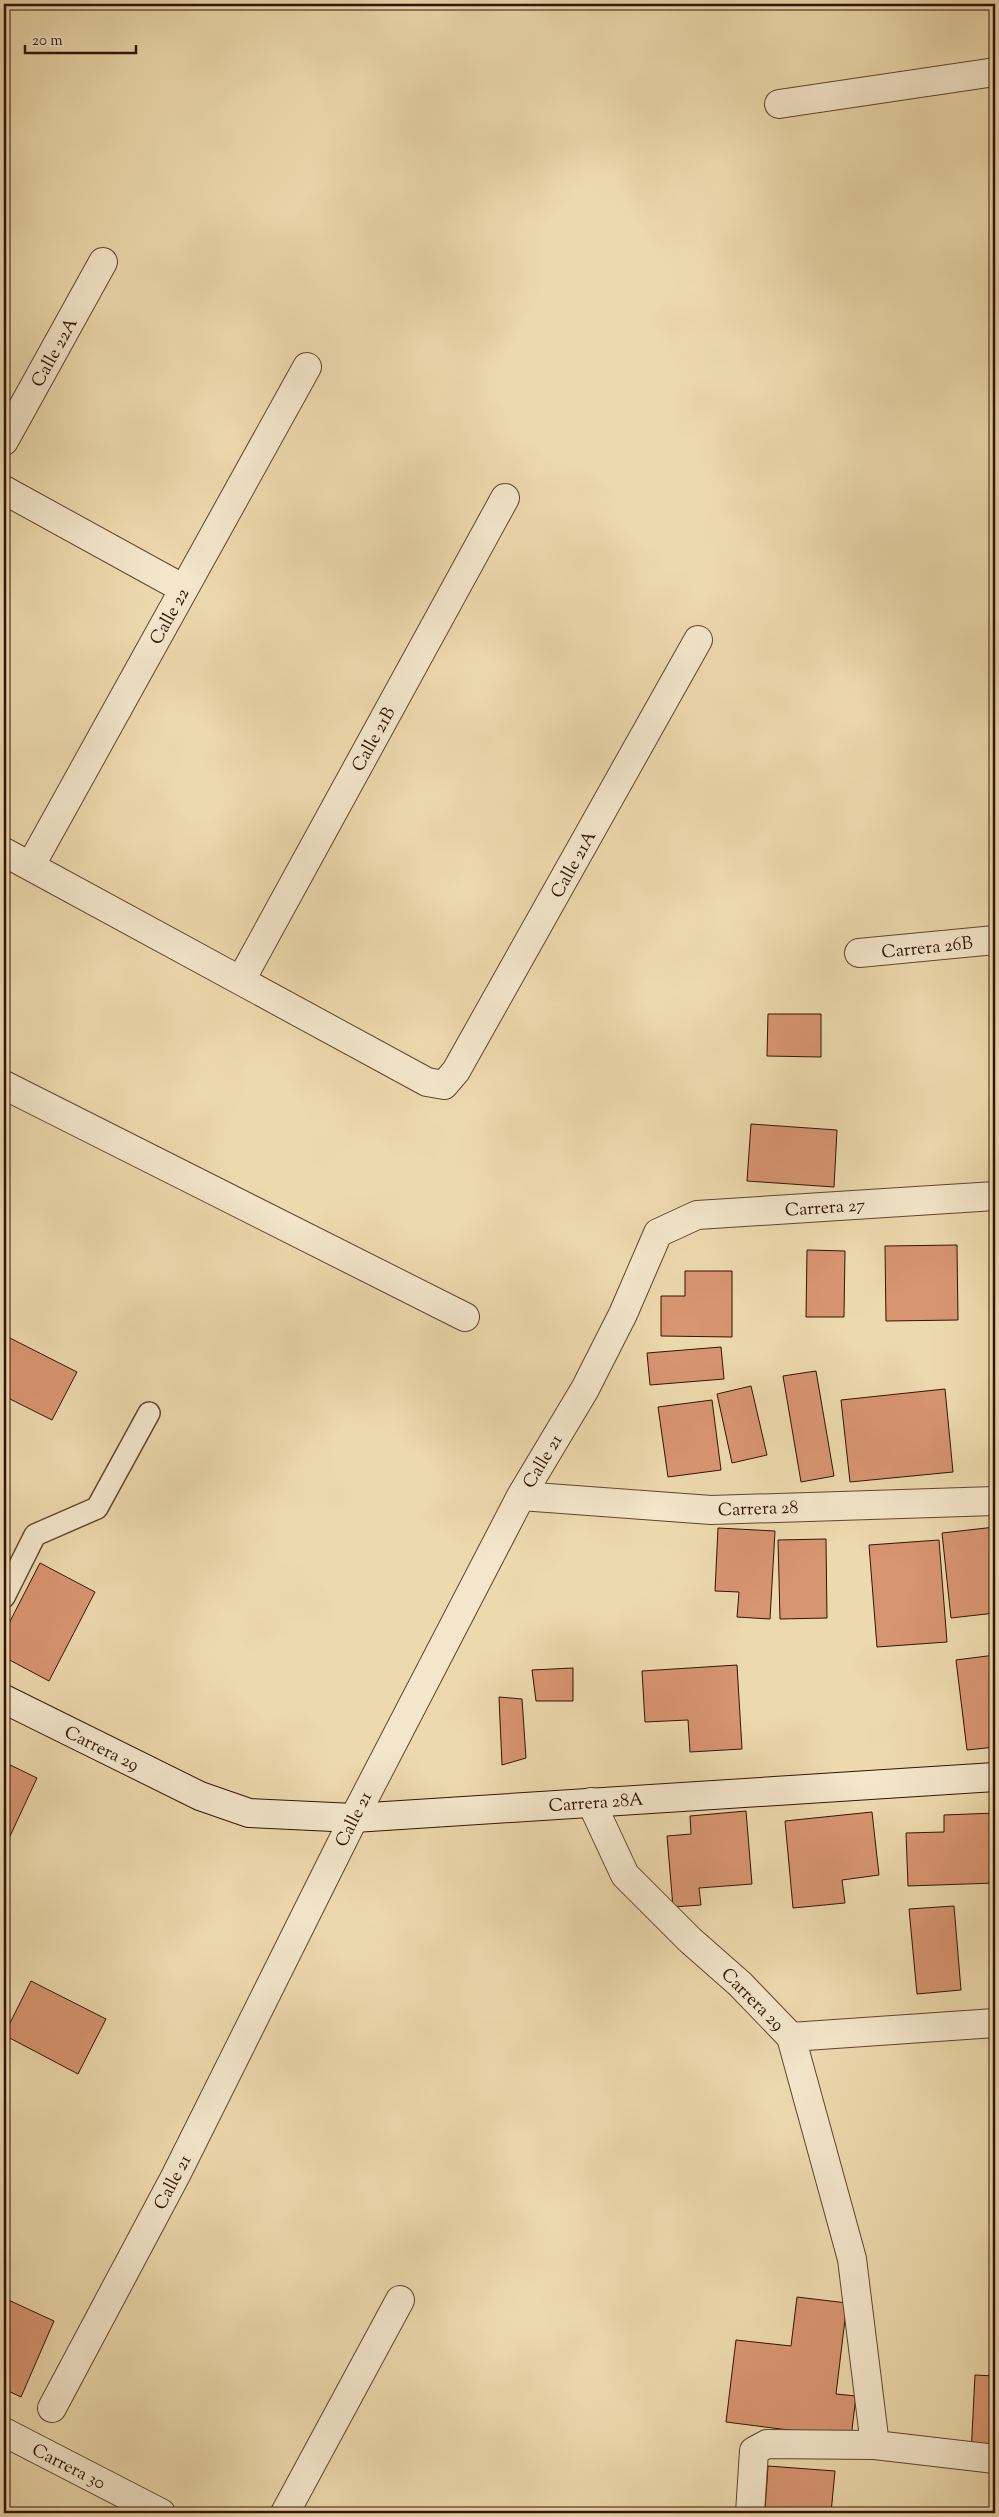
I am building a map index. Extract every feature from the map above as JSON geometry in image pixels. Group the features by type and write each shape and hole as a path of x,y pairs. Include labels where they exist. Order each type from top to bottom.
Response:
{"street":[{"path":"778,104 995,72"},
{"name":"Calle 22A","path":"4,442 103,262"},
{"name":"Calle 22","path":"31,865 306,367"},
{"path":"4,490 184,589"},
{"name":"Calle 21B","path":"242,980 505,498"},
{"name":"Calle 21A","path":"242,980 428,1082 444,1085 456,1071 698,640"},
{"path":"4,852 242,980"},
{"name":"Carrera 26B","path":"859,953 995,940"},
{"path":"4,1085 466,1318"},
{"name":"Carrera 27","path":"658,1233 698,1215 995,1196"},
{"name":"Calle 21","path":"52,2408 176,2175 354,1818 521,1496 585,1389 623,1314 658,1233"},
{"name":"Carrera 28","path":"521,1496 711,1510 995,1501"},
{"name":"Carrera 29","path":"4,1699 200,1796"},
{"name":"Carrera 28A","path":"200,1796 250,1813 354,1818 995,1777"},
{"name":"Carrera 29","path":"591,1802 625,1875 690,1940 740,1984 791,2037 995,2023"},
{"path":"791,2037 852,2260 876,2446"},
{"path":"285,2513 400,2300"},
{"name":"Carrera 30","path":"4,2432 161,2513"},
{"path":"750,2513 754,2451 767,2444 876,2446 995,2459"}],"lane":[{"path":"4,1597 35,1535 97,1508 149,1413"}],"building":[{"path":"768,1014 821,1014 821,1057 767,1056"},
{"path":"751,1124 837,1130 834,1187 747,1181"},
{"path":"957,1245 958,1320 886,1321 885,1246"},
{"path":"807,1250 845,1251 844,1317 806,1317"},
{"path":"685,1271 732,1271 732,1337 661,1336 661,1296 685,1296"},
{"path":"4,1335 77,1372 52,1420 4,1396"},
{"path":"721,1347 724,1379 650,1385 647,1353"},
{"path":"816,1371 834,1476 801,1482 783,1376"},
{"path":"751,1386 767,1455 732,1463 717,1394"},
{"path":"945,1389 953,1472 850,1482 841,1400"},
{"path":"712,1400 721,1470 668,1477 658,1407"},
{"path":"995,1527 995,1613 951,1618 942,1533"},
{"path":"718,1528 775,1531 770,1619 737,1617 739,1592 715,1591"},
{"path":"826,1539 827,1618 780,1619 778,1540"},
{"path":"939,1540 947,1642 877,1647 869,1545"},
{"path":"40,1563 95,1592 49,1681 4,1657 4,1633"},
{"path":"995,1655 995,1747 967,1750 956,1660"},
{"path":"737,1665 742,1749 690,1752 688,1720 645,1722 642,1671"},
{"path":"573,1668 573,1701 536,1701 532,1670"},
{"path":"499,1697 522,1699 526,1758 502,1765"},
{"path":"4,1762 37,1778 4,1849"},
{"path":"746,1811 752,1884 699,1888 701,1905 673,1907 667,1836 691,1834 690,1816"},
{"path":"872,1812 879,1875 842,1880 845,1903 793,1908 785,1821"},
{"path":"995,1813 995,1883 908,1886 906,1833 944,1832 944,1815"},
{"path":"954,1906 961,1990 917,1994 909,1909"},
{"path":"31,1981 106,2019 78,2074 4,2035"},
{"path":"797,2297 847,2303 836,2394 856,2396 851,2438 726,2422 736,2340 791,2346"},
{"path":"4,2298 54,2321 21,2397 4,2389"},
{"path":"975,2375 995,2376 995,2456 971,2455"},
{"path":"768,2466 835,2471 831,2513 765,2510"}]}
